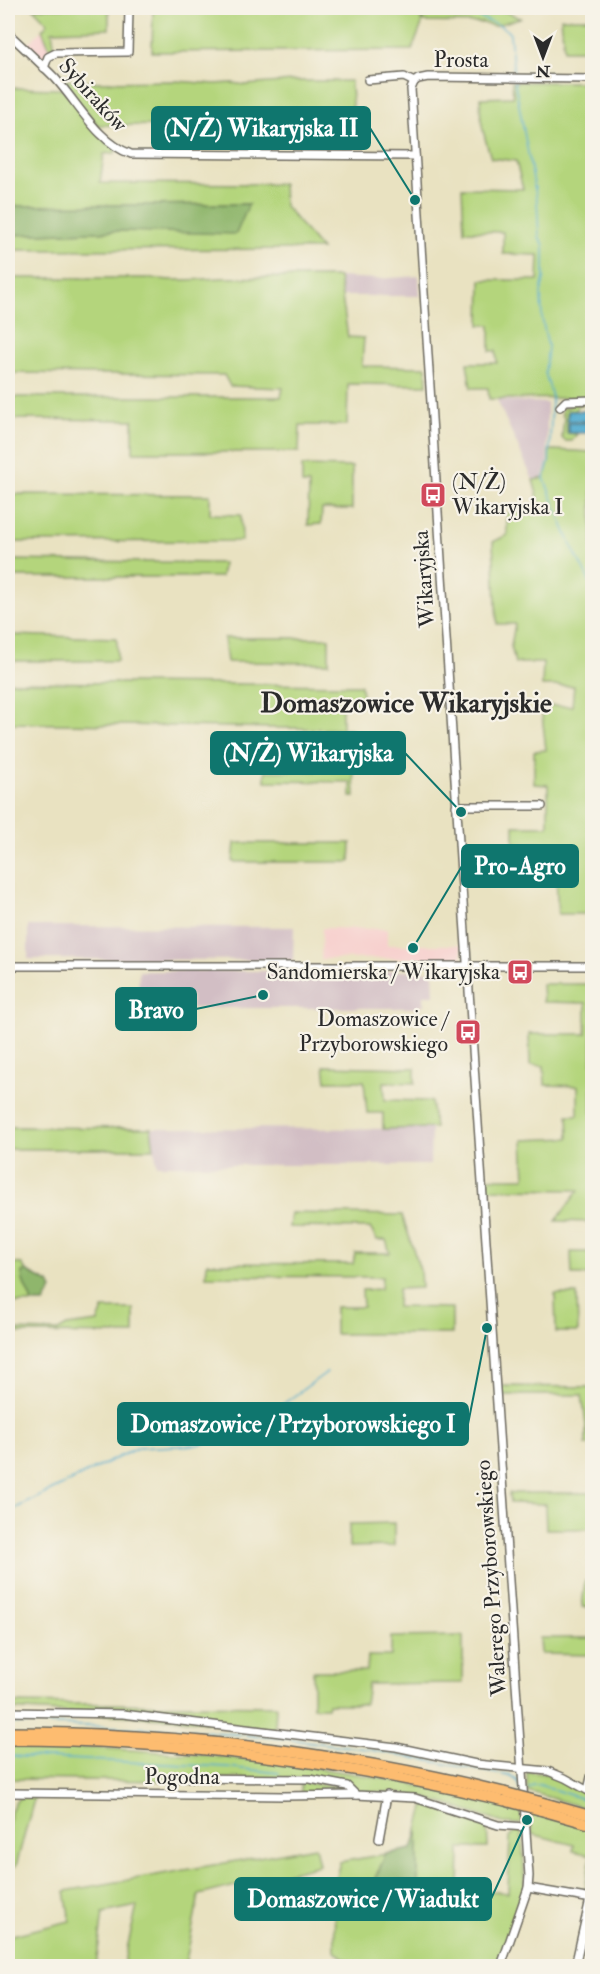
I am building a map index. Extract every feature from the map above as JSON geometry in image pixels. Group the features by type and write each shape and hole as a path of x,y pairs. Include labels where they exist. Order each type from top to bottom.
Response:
{"highway":[{"path":"8,1732 130,1736 243,1745 376,1765 592,1816"},
{"path":"8,1740 129,1744 258,1756 370,1772 505,1797"},
{"path":"539,1805 592,1825"}],"street":[{"path":"44,68 48,57 56,53 128,52 129,8"},
{"name":"Sybiraków","path":"8,33 44,68 97,129 116,147 131,154 415,156"},
{"name":"Prosta","path":"368,80 404,77 414,82 428,77 592,79"},
{"name":"Wikaryjska","path":"414,82 411,92 467,966"},
{"path":"560,406 566,401 592,400"},
{"path":"456,806 542,806"},
{"path":"8,966 592,966"},
{"name":"Walerego Przyborowskiego","path":"467,966 522,1768 528,1888 501,1966"},
{"path":"8,1712 123,1714 396,1747 476,1764 553,1773 590,1791 592,1773"},
{"path":"170,1778 310,1779 348,1786 356,1795"},
{"name":"Pogodna","path":"8,1794 387,1796 427,1801 498,1825 525,1827"},
{"path":"379,1839 387,1796"},
{"path":"528,1888 591,1899 575,1966"}],"shaded area":[{"path":"42,30 51,51 40,61 25,46"},
{"path":"419,276 420,296 342,296 339,277 377,279"},
{"path":"497,400 547,403 547,463 542,479 533,480"},
{"path":"28,926 294,927 293,960 28,959"},
{"path":"322,928 387,929 387,945 461,945 462,958 321,959"},
{"path":"139,971 433,971 434,995 424,995 424,1005 420,1005 420,1008 192,1008 191,995 138,995"},
{"path":"151,1128 431,1129 430,1165 157,1165"}],"green space":[{"path":"33,8 109,8 109,29 52,31 55,50 51,51 42,30 48,23"},
{"path":"153,8 418,8 422,24 412,50 152,52"},
{"path":"422,8 497,8 520,18 494,26 483,23 423,22"},
{"path":"561,18 592,18 592,50 564,50"},
{"path":"60,81 176,81 246,85 292,81 351,81 355,127 98,125"},
{"path":"512,82 592,82 592,398 489,399 488,388 471,388 467,363 497,363 496,351 490,351 490,325 480,325 481,280 538,280 539,255 503,254 503,232 464,231 462,188 523,189 516,161 491,158 480,113 481,98 513,97"},
{"path":"8,88 63,89 116,147 115,153 104,154 100,183 283,184 284,205 321,249 8,250 8,235 119,231 249,204 8,206"},
{"path":"249,204 236,234 119,231 8,235 8,206"},
{"path":"339,277 348,337 364,338 362,366 426,367 427,385 348,384 347,425 300,425 299,452 133,452 133,420 8,419 8,397 281,397 283,388 230,386 224,375 8,373 8,278 178,280"},
{"path":"592,402 592,405 578,405 577,410 567,411 567,433 577,434 572,441 565,441 562,438 564,417 562,408 567,408 572,404"},
{"path":"549,451 592,452 592,914 558,914 556,876 542,876 540,843 514,843 514,826 548,826 548,785 534,784 534,751 546,750 541,706 572,706 574,686 542,686 543,663 515,663 511,646 515,624 497,624 493,542 507,535 507,513 542,512 533,480 544,478 549,462"},
{"path":"302,466 352,467 352,509 322,509 321,524 308,525 309,484 302,484"},
{"path":"8,494 210,495 210,514 241,515 242,541 8,542"},
{"path":"8,560 223,563 221,577 8,577"},
{"path":"8,635 117,638 117,661 8,661"},
{"path":"224,638 329,638 329,663 227,662"},
{"path":"8,682 361,685 363,705 342,705 342,729 352,730 355,797 351,797 351,782 265,781 265,771 316,771 317,752 343,751 339,729 8,723"},
{"path":"235,843 351,843 350,862 233,862"},
{"path":"542,984 592,984 592,1222 556,1221 579,1190 488,1189 486,1178 525,1178 523,1140 569,1138 568,1115 578,1115 578,1086 545,1085 544,1066 530,1065 529,1034 586,1034 586,1003 543,1002"},
{"path":"324,1066 415,1068 415,1083 384,1082 385,1100 431,1101 435,1128 383,1129 383,1113 367,1113 364,1081 326,1081"},
{"path":"8,1127 151,1128 154,1149 8,1149"},
{"path":"291,1213 402,1215 420,1270 421,1288 398,1289 397,1307 452,1308 452,1334 335,1334 335,1307 363,1307 362,1290 381,1289 382,1277 206,1276 207,1263 353,1264 355,1253 390,1253 386,1240 377,1240 370,1228 289,1227"},
{"path":"571,1252 592,1252 592,1275 572,1275"},
{"path":"8,1263 22,1264 26,1271 22,1272 23,1277 32,1303 8,1303"},
{"path":"26,1271 49,1283 52,1289 44,1303 32,1303 23,1280 22,1272"},
{"path":"555,1294 577,1294 578,1332 556,1332"},
{"path":"103,1309 134,1309 134,1334 8,1333 8,1330 58,1331 67,1326 98,1322"},
{"path":"499,1386 592,1387 592,1445 586,1445 582,1395 500,1395"},
{"path":"509,1493 592,1493 592,1529 546,1529 545,1504 510,1503"},
{"path":"394,1523 394,1546 349,1547 349,1524"},
{"path":"585,1581 592,1581 592,1607 582,1607"},
{"path":"463,1636 463,1683 368,1684 365,1704 328,1704 327,1707 313,1707 313,1671 367,1671 368,1656 391,1656 391,1637"},
{"path":"540,1638 592,1638 592,1655 541,1654"},
{"path":"8,1703 276,1706 275,1730 180,1719 8,1709"},
{"path":"8,1746 155,1751 252,1760 349,1773 412,1784 521,1809 522,1822 520,1824 503,1823 426,1798 400,1793 356,1791 322,1779 170,1778 166,1781 8,1779"},
{"path":"527,1772 548,1774 592,1795 592,1810 527,1791"},
{"path":"301,1782 344,1788 349,1793 301,1794"},
{"path":"22,1796 35,1796 16,1866 8,1868 9,1819 12,1809"},
{"path":"425,1804 487,1824 488,1848 460,1848 459,1888 508,1893 510,1837 516,1830 522,1833 525,1887 499,1966 357,1966 335,1952 334,1884 340,1862 386,1854 372,1885 400,1881 418,1883 418,1829"},
{"path":"529,1811 592,1829 592,1897 584,1895 591,1855 573,1851 574,1845 532,1834"},
{"path":"418,1829 418,1883 400,1881 372,1885 386,1854 412,1849"},
{"path":"315,1847 319,1865 199,1895 185,1966 123,1966 137,1906 103,1913 96,1966 8,1966 8,1936 70,1921 65,1891"}],"water":[{"path":"568,411 592,411 592,421 568,421"},
{"path":"568,423 592,423 592,433 568,433"}],"waterway":[{"path":"466,8 471,13 501,26 510,34 514,75"},
{"path":"514,79 537,200 539,237 544,245 542,318 548,347 545,372 552,397 549,462 544,478 570,543 592,586"},
{"path":"8,1512 137,1448 197,1445 246,1431 327,1372"},
{"path":"8,1723 190,1730 367,1749 510,1776 518,1781 519,1789"},
{"path":"8,1756 226,1767 279,1773"},
{"path":"529,1788 533,1785 540,1785 592,1802"}],"place":[{"name":"(N/Ż) Wikaryjska II","path":"415,200"},
{"name":"(N/Ż) Wikaryjska I","path":"433,495"},
{"name":"(N/Ż) Wikaryjska","path":"461,812"},
{"name":"Pro-Agro","path":"413,948"},
{"name":"Sandomierska / Wikaryjska","path":"520,972"},
{"name":"Bravo","path":"263,995"},
{"name":"Domaszowice / Przyborowskiego","path":"468,1032"},
{"name":"Domaszowice / Przyborowskiego I","path":"487,1328"},
{"name":"Domaszowice / Wiadukt","path":"527,1820"}],"district":[{"name":"Domaszowice Wikaryjskie","path":"406,703"}]}
